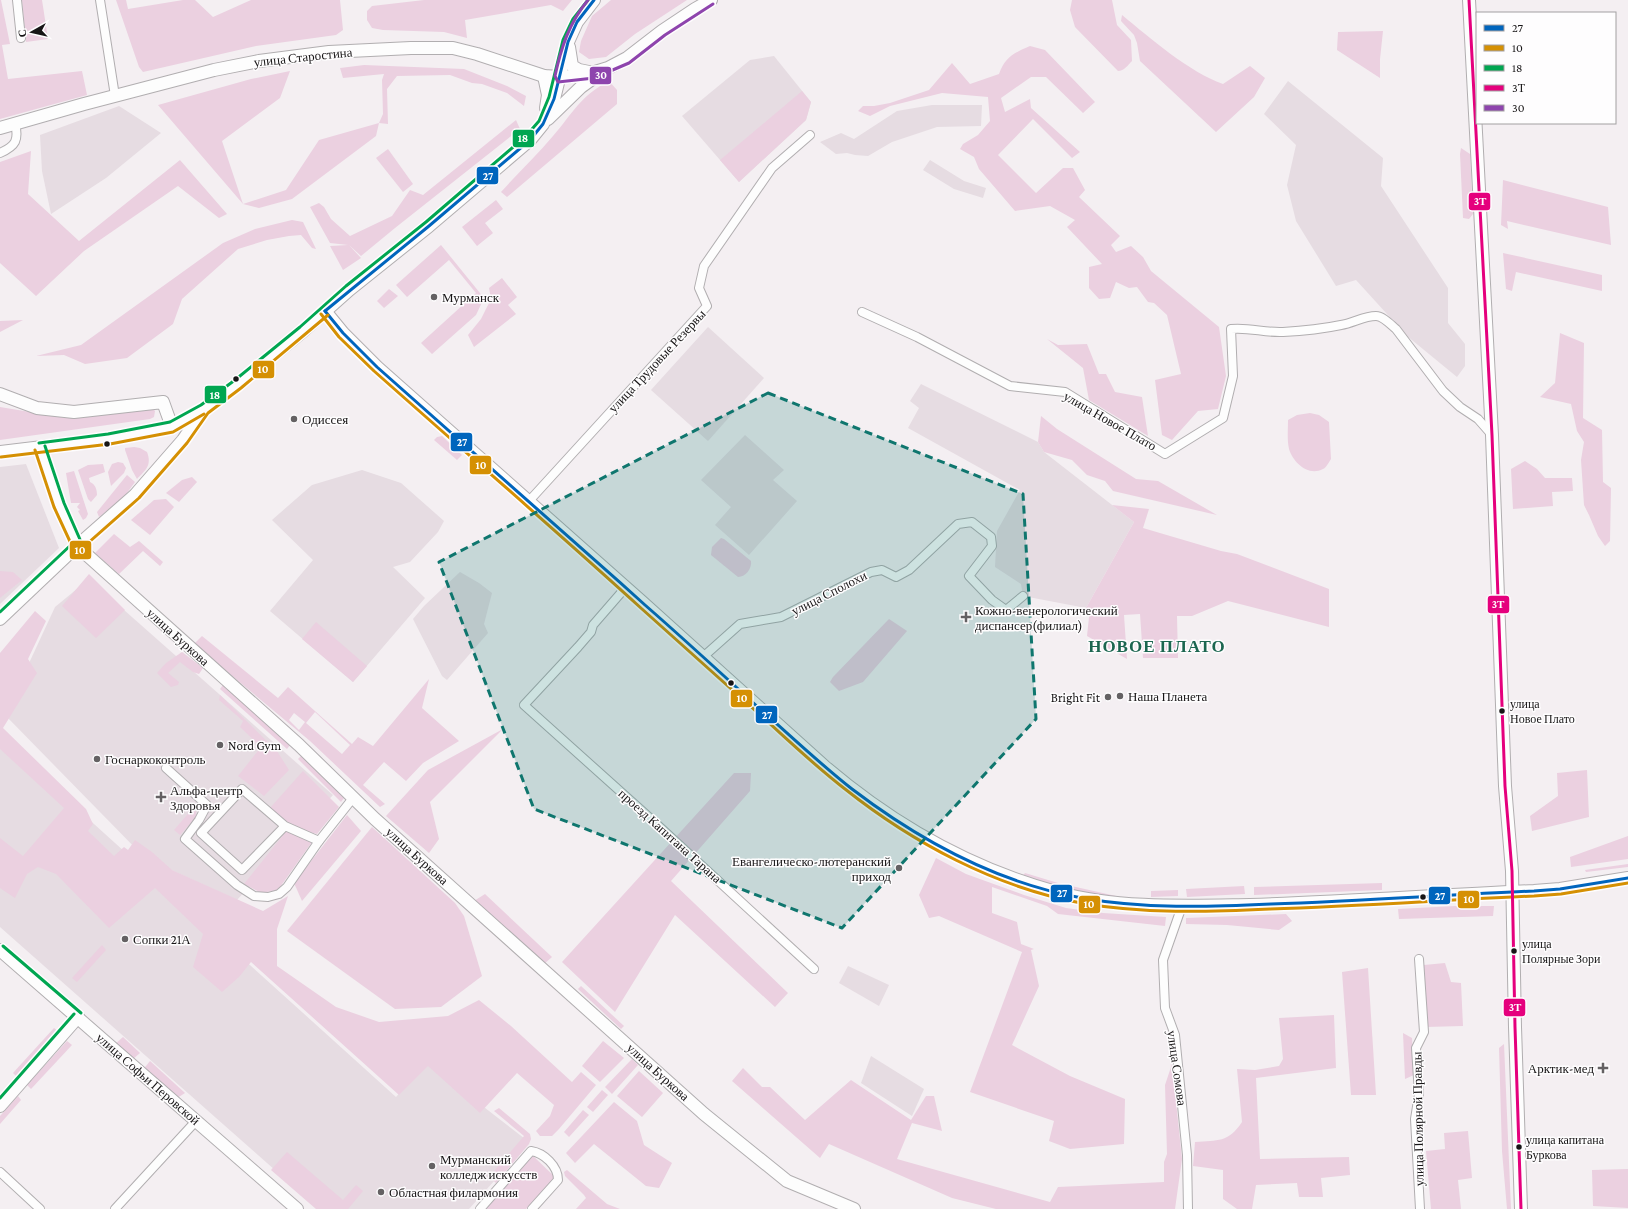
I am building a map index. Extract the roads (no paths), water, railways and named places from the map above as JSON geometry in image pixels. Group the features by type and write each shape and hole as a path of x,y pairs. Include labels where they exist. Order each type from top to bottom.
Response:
{"main road":[{"path":"543,124 554,99 567,46 577,22 594,0"},
{"path":"0,452 109,439 172,427 204,409 238,384 526,144 543,124 581,87 608,68 627,58 662,30 711,0"},
{"path":"1469,0 1492,435 1505,786 1513,892 1515,1027 1521,1209"},
{"path":"567,46 572,66 579,70 593,73"},
{"name":"улица Старостина","path":"0,128 214,70 259,61 330,52 411,48 452,48 466,50 544,76 560,77 593,73 608,68"},
{"path":"543,124 548,95 544,76"},
{"path":"325,311 377,367 626,587 785,732 855,793 900,824 969,861 996,872 1056,892 1132,904 1182,906 1325,902 1513,892 1560,889 1628,878"},
{"path":"0,394 37,408 74,412 163,402 172,427"},
{"path":"0,619 77,546 135,495 183,440 204,409"},
{"name":"улица Буркова","path":"40,448 58,505 77,546 294,741 353,798 704,1114 787,1181 854,1209"},
{"name":"улица Софьи Перовской","path":"0,950 297,1209"},
{"path":"0,1106 78,1017"}],"street":[{"path":"17,0 22,38"},
{"path":"100,0 115,96"},
{"path":"0,153 11,148 16,142 18,135 15,123"},
{"name":"улица Трудовые Резервы","path":"529,501 707,306 699,288 704,266 772,168 810,136"},
{"name":"улица Новое Плато","path":"862,312 917,337 1010,386 1065,392 1165,454 1223,418 1232,376 1232,329 1244,328 1265,332 1283,332 1341,326 1361,319 1377,316 1388,322 1396,329 1443,390 1460,407 1478,419 1492,435"},
{"name":"улица Сполохи","path":"703,657 740,624 781,617 871,572 882,570 896,577 909,570 958,524 972,522 990,536 992,546 969,576 981,590 1006,610 1023,596"},
{"name":"проезд Капитана Тарана","path":"626,587 592,625 591,632 524,706 760,918 814,969"},
{"path":"166,768 207,805 199,820 185,839 237,885 254,896 268,897 279,894 286,887 319,840 353,798"},
{"path":"285,826 242,870 201,833 242,789 285,826 319,840"},
{"name":"улица Сомова","path":"1182,906 1163,960 1165,1008 1175,1036 1187,1155 1188,1209"},
{"name":"улица Полярной Правды","path":"1419,959 1424,1032 1416,1048 1419,1094 1415,1119 1420,1209"},
{"path":"115,1209 196,1121"},
{"path":"480,1209 531,1151 540,1152 557,1169 558,1180 532,1209"},
{"path":"0,1172 40,1209"}],"place":[{"name":"Мурманск","path":"434,297"},
{"name":"Одиссея","path":"294,419"},
{"name":"Кожно-венерологический диспансер(филиал)","path":"966,617"},
{"name":"Наша Планета","path":"1120,696"},
{"name":"Bright Fit","path":"1108,697"},
{"name":"улица Новое Плато","path":"1502,711"},
{"name":"Nord Gym","path":"220,745"},
{"name":"Госнаркоконтроль","path":"97,759"},
{"name":"Альфа-центр Здоровья","path":"161,797"},
{"name":"Евангелическо-лютеранский приход","path":"899,868"},
{"name":"Сопки 21А","path":"125,939"},
{"name":"улица Полярные Зори","path":"1514,951"},
{"name":"Арктик-мед","path":"1603,1068"},
{"name":"улица капитана Буркова","path":"1519,1147"},
{"name":"Мурманский колледж искусств","path":"432,1166"},
{"name":"Областная филармония","path":"381,1192"}],"district":[{"name":"НОВОЕ ПЛАТО","path":"1157,646"}]}
